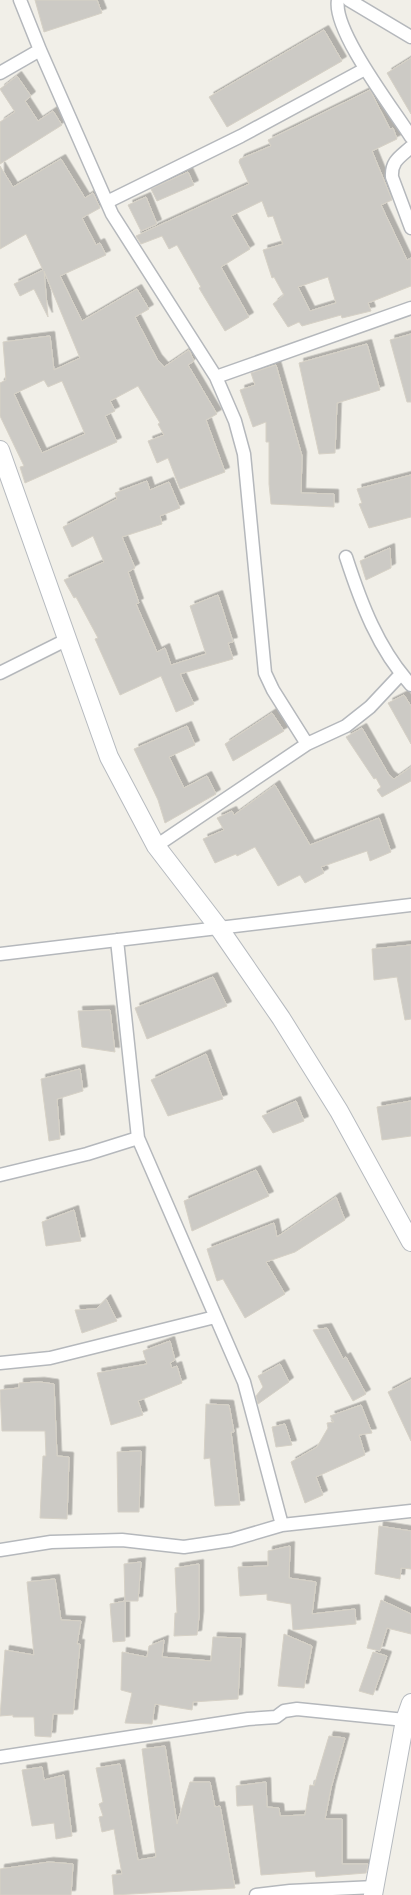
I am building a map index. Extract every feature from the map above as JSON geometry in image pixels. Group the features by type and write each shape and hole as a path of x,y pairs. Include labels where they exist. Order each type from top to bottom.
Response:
{"street":[{"path":"20,0 107,202 216,378 235,421 244,454 265,673 273,690 306,744"},
{"path":"338,0 336,9 340,21 365,69 411,137"},
{"path":"348,0 411,37"},
{"path":"0,73 40,50"},
{"path":"107,202 241,136 365,69"},
{"path":"411,148 395,160 391,169 392,177 411,228"},
{"path":"216,378 411,308"},
{"path":"0,450 109,757 156,846 218,928 282,1018 339,1111 411,1242"},
{"path":"346,557 363,608 401,674 411,685"},
{"path":"0,673 68,640"},
{"path":"156,846 306,744 346,726 370,707 401,674"},
{"path":"0,954 411,905"},
{"path":"117,940 138,1138 244,1382 282,1526"},
{"path":"0,1174 88,1154 138,1138"},
{"path":"0,1363 59,1356 215,1317"},
{"path":"0,1550 51,1542 122,1540 184,1547 231,1540 282,1526 411,1511"},
{"path":"256,1895 290,1891 374,1891 405,1720 411,1702"},
{"path":"0,1757 46,1752 248,1719 266,1718 298,1709 405,1720"}],"building":[{"path":"35,0 97,0 102,13 44,32"},
{"path":"324,30 342,61 227,127 209,97"},
{"path":"411,58 411,114 387,73"},
{"path":"17,76 31,96 25,101 38,121 53,111 62,125 0,164 0,122 15,112 0,89"},
{"path":"370,90 390,129 393,128 397,139 372,151 392,200 381,205 407,260 411,258 411,286 368,303 371,311 342,318 341,315 302,326 299,322 288,327 273,304 284,295 274,277 272,278 263,250 283,244 273,216 268,217 262,201 231,216 250,249 221,267 249,317 225,331 199,288 201,287 177,245 169,249 162,236 141,244 136,236 249,184 239,162 240,159 271,146 268,140","holes":["328,277 336,303 310,311 298,287"]},
{"path":"61,159 85,198 93,193 100,208 82,218 96,245 100,243 106,255 60,276 82,321 137,289 149,309 135,317 157,359 164,367 189,350 194,361 188,365 217,414 206,420 225,472 180,489 168,458 157,463 148,441 164,435 158,424 160,423 138,386 110,401 115,411 105,416 117,442 25,483 20,467 24,466 0,416 0,383 6,380 3,342 50,336 54,370 80,358 44,271 48,317 34,289 20,296 14,284 43,270 26,234 0,249 0,166 13,187","holes":["44,380 48,387 62,381 85,434 42,453 14,394"]},
{"path":"188,172 194,185 157,201 151,189"},
{"path":"146,197 157,224 141,231 128,205"},
{"path":"411,334 411,402 407,402 390,340"},
{"path":"367,344 380,390 337,403 335,453 319,454 299,363"},
{"path":"276,365 302,456 301,493 334,494 334,507 271,504 269,442 266,442 266,422 253,427 240,390 255,385 251,373"},
{"path":"411,475 411,517 369,528 359,504 362,503 357,489"},
{"path":"147,481 150,490 169,482 180,508 160,516 162,524 122,537 135,568 128,572 139,603 136,604 157,652 165,648 171,665 206,654 190,606 218,595 233,642 228,643 233,659 180,674 194,704 176,712 161,676 120,695 95,639 98,638 76,597 74,598 64,580 104,562 93,536 72,547 63,527 117,499 115,493"},
{"path":"390,548 391,568 366,580 360,561"},
{"path":"404,695 411,706 411,744 388,703"},
{"path":"272,713 284,731 233,761 225,744"},
{"path":"187,726 195,745 169,757 184,788 207,776 216,794 165,823 158,800 134,749"},
{"path":"362,728 389,775 394,779 411,767 411,781 382,797 377,790 381,787 376,778 374,779 346,737"},
{"path":"275,785 310,845 379,818 391,852 370,861 367,851 321,867 324,873 305,883 300,875 278,886 255,847 237,856 236,854 215,863 203,839 224,830 217,818 232,811 234,815"},
{"path":"411,945 411,1019 405,1020 397,977 374,980 372,949"},
{"path":"213,977 227,1006 147,1039 135,1008"},
{"path":"110,1010 115,1052 82,1047 78,1011"},
{"path":"206,1054 223,1099 168,1116 151,1080"},
{"path":"80,1069 83,1091 57,1099 60,1139 49,1141 41,1079"},
{"path":"296,1101 304,1121 273,1133 262,1116"},
{"path":"411,1101 411,1136 382,1140 377,1107"},
{"path":"256,1170 269,1196 192,1231 184,1201"},
{"path":"336,1197 345,1220 295,1252 266,1262 285,1294 245,1318 223,1279 217,1281 207,1249 274,1223 277,1237"},
{"path":"74,1210 81,1241 46,1246 42,1222"},
{"path":"106,1299 117,1321 82,1333 75,1310 96,1309"},
{"path":"327,1328 343,1359 346,1357 366,1394 353,1401 313,1330"},
{"path":"170,1341 175,1360 170,1363 172,1368 177,1366 182,1383 138,1401 143,1415 111,1425 97,1373 147,1364 143,1351"},
{"path":"280,1364 289,1382 258,1404 256,1396 263,1387 258,1376"},
{"path":"411,1380 411,1441 388,1392"},
{"path":"40,1382 54,1384 57,1456 69,1457 67,1519 40,1518 43,1456 46,1456 45,1431 2,1431 0,1390 19,1388 19,1383"},
{"path":"206,1404 229,1405 234,1432 231,1432 240,1505 215,1506 210,1458 204,1459"},
{"path":"361,1405 372,1433 359,1435 365,1455 316,1477 323,1495 305,1503 291,1462 317,1447 328,1428 327,1423 334,1422 330,1416"},
{"path":"285,1424 292,1445 276,1447 272,1427"},
{"path":"141,1451 139,1512 118,1512 117,1452"},
{"path":"379,1526 411,1531 411,1569 401,1568 400,1579 375,1574"},
{"path":"290,1546 289,1578 316,1582 312,1614 355,1609 356,1624 293,1630 291,1604 267,1600 267,1594 240,1596 238,1567 268,1566 268,1551"},
{"path":"141,1562 138,1601 125,1601 124,1564"},
{"path":"199,1564 197,1635 174,1636 175,1613 177,1613 175,1568"},
{"path":"55,1579 61,1620 81,1621 77,1644 80,1644 73,1714 53,1714 51,1737 35,1736 34,1717 0,1716 5,1650 34,1655 27,1582"},
{"path":"381,1600 411,1614 411,1634 387,1628 380,1651 367,1648"},
{"path":"125,1601 125,1641 113,1642 110,1604"},
{"path":"284,1634 312,1646 304,1688 278,1686"},
{"path":"213,1637 241,1638 238,1699 193,1702 192,1710 155,1704 152,1724 125,1723 132,1693 121,1690 122,1652 147,1657 149,1646 164,1640 162,1657 211,1661"},
{"path":"373,1652 387,1656 373,1695 359,1691"},
{"path":"329,1736 345,1738 331,1788 325,1819 342,1819 342,1864 368,1864 366,1873 316,1877 315,1871 261,1875 253,1805 237,1806 236,1786 266,1782 267,1807 279,1808 280,1816 305,1815 310,1785 314,1786"},
{"path":"165,1746 177,1824 190,1782 210,1782 215,1807 220,1806 235,1888 114,1895 112,1875 122,1874 114,1829 102,1832 99,1817 103,1816 99,1804 103,1802 96,1768 120,1764 138,1860 156,1857 142,1749"},
{"path":"42,1767 44,1780 64,1775 72,1836 56,1839 54,1823 32,1826 22,1770"},
{"path":"49,1862 73,1864 71,1895 0,1895 0,1869"}]}
